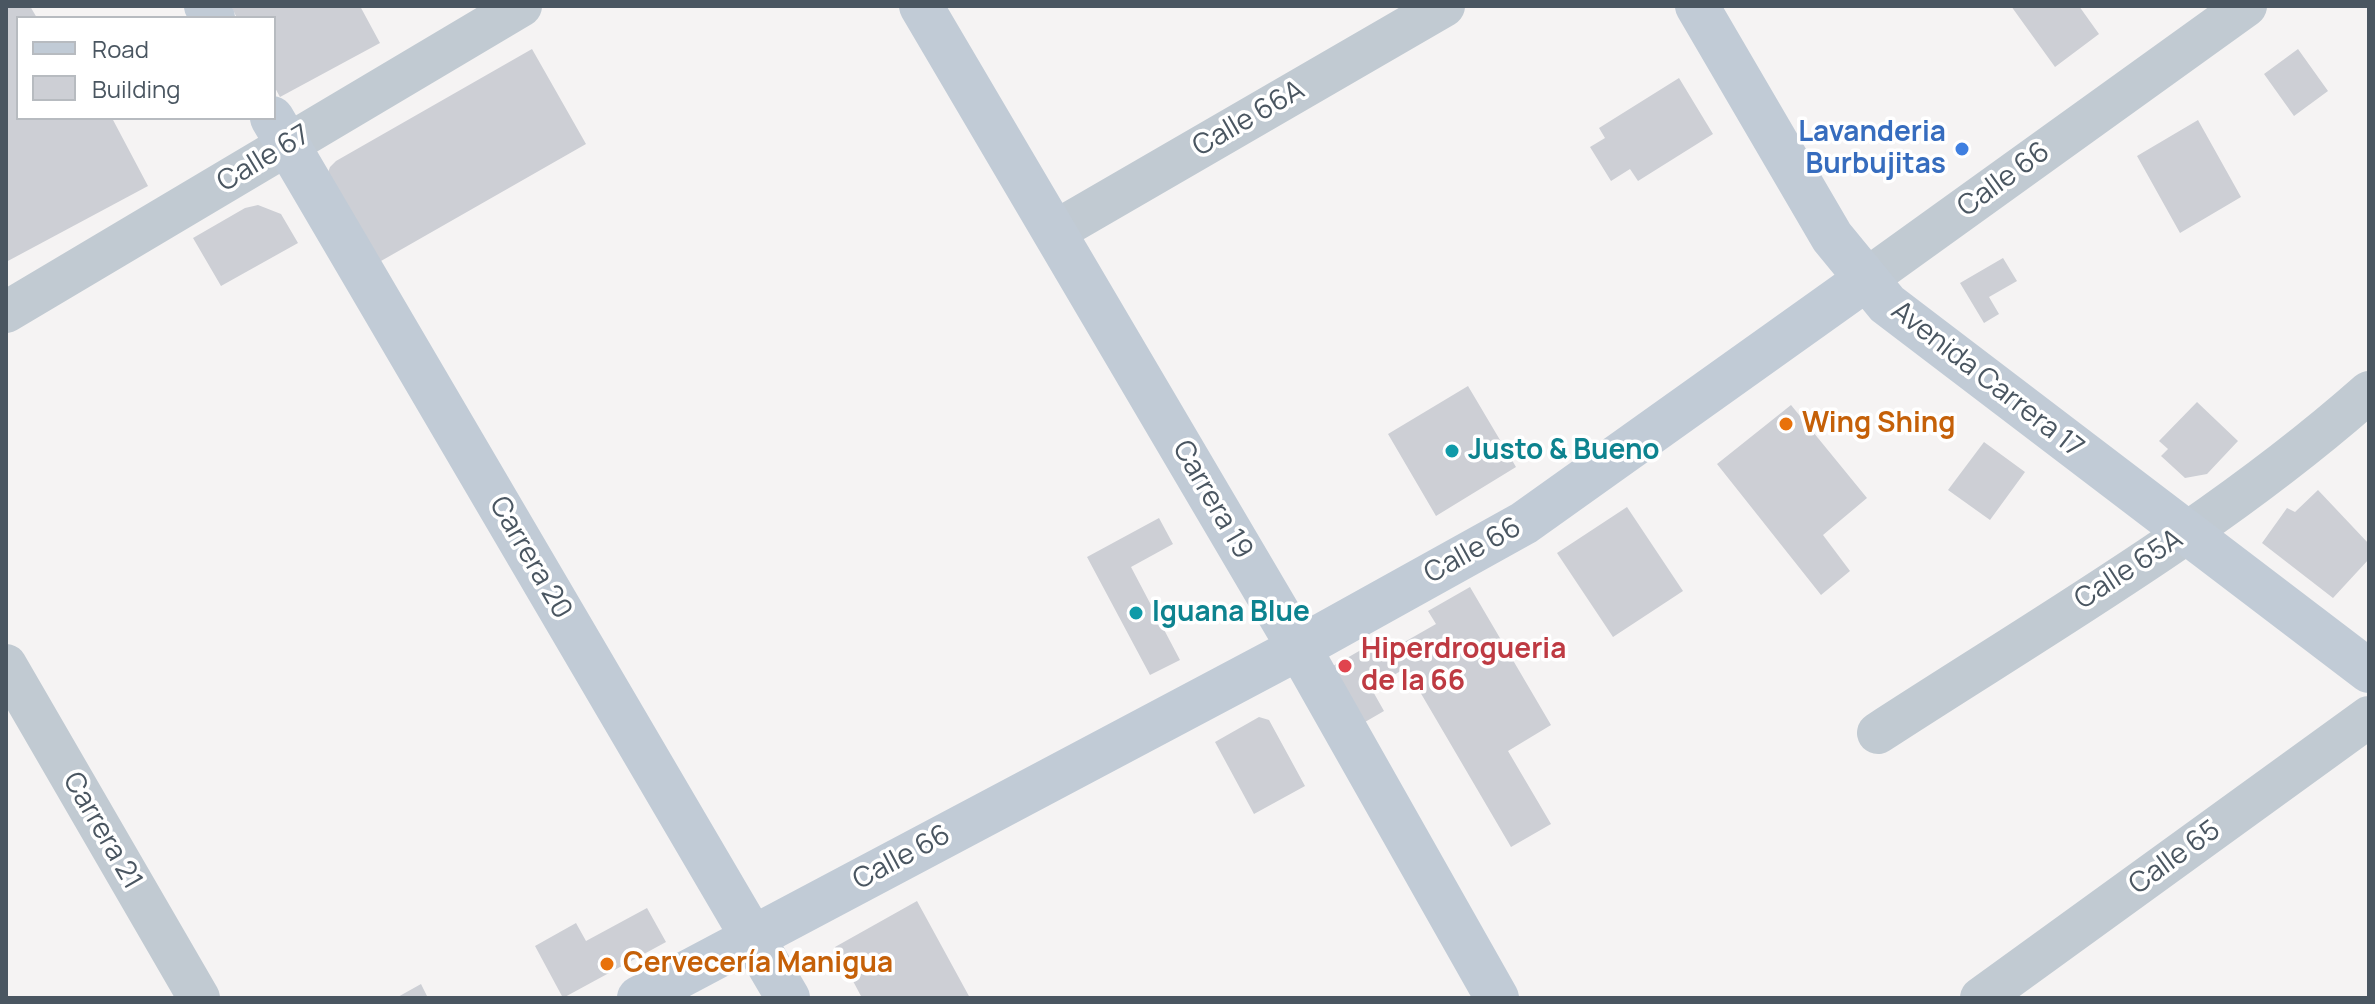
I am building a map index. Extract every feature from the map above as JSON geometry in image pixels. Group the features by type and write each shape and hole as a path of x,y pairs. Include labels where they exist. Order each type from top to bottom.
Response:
{"main road":[{"name":"Carrera 19","path":"921,6 1299,648 1497,998"},
{"name":"Avenida Carrera 17","path":"1697,6 1832,237 1887,304 2369,671"},
{"name":"Carrera 20","path":"280,132 788,998"},
{"name":"Calle 66","path":"639,998 1299,648 1535,516 1865,280"}],"street":[{"name":"Calle 67","path":"6,312 280,132 521,6"},
{"name":"Calle 66A","path":"1054,232 1444,6"},
{"name":"Calle 66","path":"1865,280 2246,6"},
{"name":"Calle 65A","path":"1878,733 2187,533 2284,464 2369,392"},
{"name":"Carrera 21","path":"6,665 199,998"},
{"name":"Calle 65","path":"1981,998 2369,717"}],"building":[{"path":"6,6 30,6 36,16 16,16 16,120 113,120 148,186 6,262"},
{"path":"231,6 360,6 380,43 280,97 276,90 276,16 236,16"},
{"path":"2011,6 2079,6 2099,34 2055,67"},
{"path":"532,49 586,144 374,265 327,175 330,167"},
{"path":"2298,49 2328,91 2294,116 2264,74"},
{"path":"1679,78 1713,134 1638,181 1630,169 1611,181 1590,147 1605,138 1599,128"},
{"path":"2198,120 2241,197 2180,233 2137,156"},
{"path":"258,205 281,214 298,243 221,286 193,238 245,208"},
{"path":"2003,258 2017,281 1989,297 1999,314 1984,323 1960,283"},
{"name":"Justo & Bueno","path":"1468,386 1516,467 1436,516 1388,434"},
{"path":"2197,402 2238,441 2207,474 2185,478 2161,456 2168,449 2159,441"},
{"path":"1791,405 1867,498 1823,535 1850,571 1821,595 1717,464"},
{"path":"1984,442 2025,472 1990,520 1948,490"},
{"path":"2318,490 2369,544 2369,559 2333,598 2262,543 2287,508 2295,512"},
{"path":"1627,507 1683,591 1613,637 1557,553"},
{"name":"Iguana Blue","path":"1159,518 1173,544 1131,567 1180,660 1150,675 1087,557"},
{"path":"1470,587 1551,725 1508,751 1551,824 1511,847 1406,668 1371,688 1384,711 1365,722 1333,666 1387,635 1394,648 1436,624 1428,611"},
{"path":"1259,717 1269,720 1305,786 1254,814 1215,742"},
{"path":"917,901 970,998 862,998 835,947"},
{"path":"647,908 666,942 563,998 535,946 576,923 586,941"},
{"path":"421,984 428,998 396,998"}],"place":[{"name":"Lavanderia Burbujitas","path":"1962,149"},
{"name":"Wing Shing","path":"1786,424"},
{"name":"Justo & Bueno","path":"1452,451"},
{"name":"Iguana Blue","path":"1136,613"},
{"name":"Hiperdrogueria de la 66","path":"1345,666"},
{"name":"Cervecería Manigua","path":"607,964"}]}
